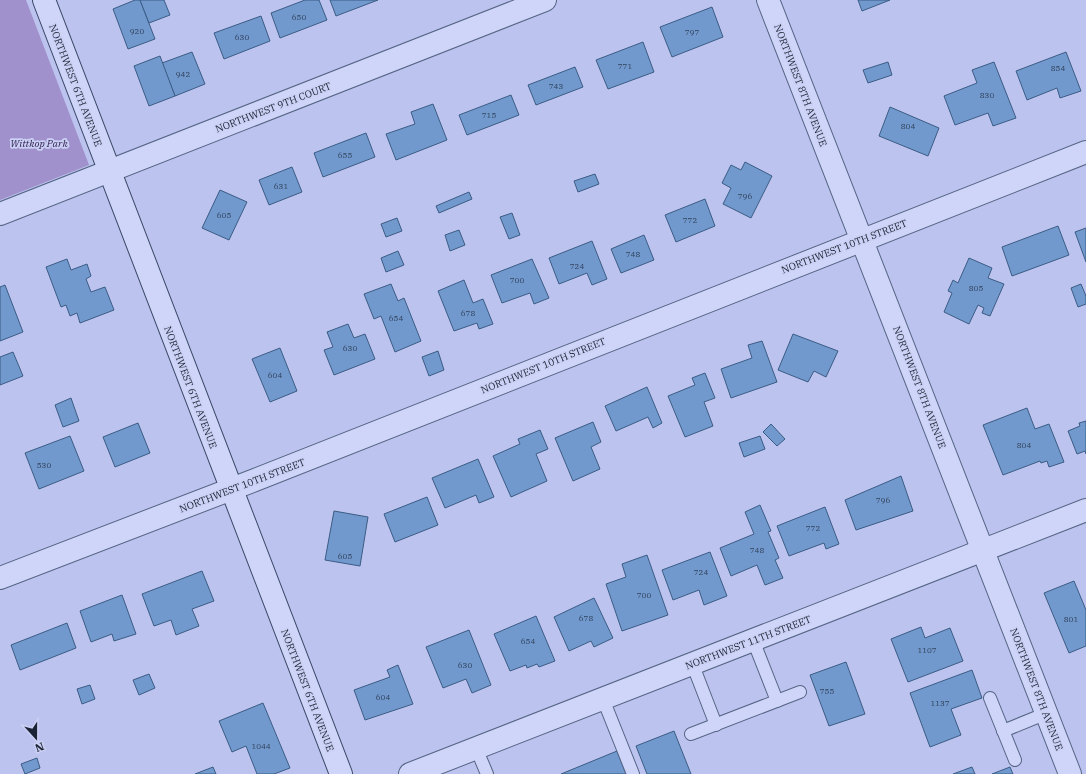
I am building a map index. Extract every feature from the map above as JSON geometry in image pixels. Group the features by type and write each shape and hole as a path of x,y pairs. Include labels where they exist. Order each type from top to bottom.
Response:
{"street":[{"name":"NORTHWEST 6TH AVENUE","path":"44,0 341,774"},
{"name":"NORTHWEST 9TH COURT","path":"0,214 545,0"},
{"name":"NORTHWEST 8TH AVENUE","path":"768,0 1070,774"},
{"name":"NORTHWEST 10TH STREET","path":"0,578 231,489 862,239 1086,152"},
{"name":"NORTHWEST 11TH STREET","path":"410,774 1086,510"}],"lane":[{"path":"753,640 777,700"},
{"path":"692,663 716,724"},
{"path":"691,734 800,692"},
{"path":"990,698 1015,760"},
{"path":"602,699 633,774"},
{"path":"1003,732 1047,713"},
{"path":"476,748 487,774"}],"green space":[{"name":"Wittkop Park","path":"0,0 26,0 89,165 0,200"}],"building":[{"path":"135,0 140,0 155,39 128,49 113,9"},
{"path":"140,0 164,0 170,15 149,23"},
{"path":"305,0 319,0 327,20 280,38 271,13"},
{"path":"330,0 378,0 336,16"},
{"path":"858,0 890,0 862,11"},
{"path":"712,7 723,37 672,57 660,27"},
{"path":"261,16 270,41 224,59 214,33"},
{"path":"643,42 654,72 608,89 596,60"},
{"path":"192,52 205,84 175,96 162,63"},
{"path":"1066,52 1081,91 1060,98 1057,88 1027,100 1016,71"},
{"path":"160,56 175,96 149,106 134,66"},
{"path":"888,62 892,75 868,83 863,70"},
{"path":"994,62 1016,118 993,126 988,113 955,125 944,96 977,83 972,70"},
{"path":"575,67 583,87 536,105 528,85"},
{"path":"511,95 519,115 467,135 459,115"},
{"path":"433,104 447,140 396,160 386,134 415,124 411,112"},
{"path":"890,107 939,128 928,156 879,136"},
{"path":"366,133 375,157 323,177 314,153"},
{"path":"745,162 772,176 751,218 723,204 731,188 722,183 731,165 741,170"},
{"path":"292,167 302,192 269,205 259,180"},
{"path":"595,174 599,184 578,192 574,181"},
{"path":"220,190 247,202 229,240 202,228"},
{"path":"469,192 472,199 439,213 436,206"},
{"path":"705,199 715,226 676,242 665,215"},
{"path":"512,213 520,235 509,239 500,217"},
{"path":"397,218 402,231 386,237 381,224"},
{"path":"1058,226 1069,255 1012,276 1002,247"},
{"path":"1086,228 1086,262 1075,232"},
{"path":"459,230 465,245 450,251 445,235"},
{"path":"644,235 654,260 621,273 611,249"},
{"path":"592,241 607,279 592,285 587,273 559,284 549,258"},
{"path":"398,251 404,265 386,272 381,258"},
{"path":"969,258 992,268 988,278 1004,284 990,316 982,313 984,308 978,305 969,324 944,312 952,293 948,291 953,280 958,283"},
{"path":"67,259 71,270 87,264 91,276 86,279 91,292 105,287 114,310 80,323 77,313 70,316 66,305 61,307 46,267"},
{"path":"532,259 549,298 534,304 530,293 502,303 491,275"},
{"path":"464,280 473,303 483,299 493,324 479,329 477,323 454,331 438,291"},
{"path":"391,284 398,301 404,298 421,341 395,352 381,316 374,319 364,294"},
{"path":"1081,284 1086,296 1086,304 1078,307 1071,288"},
{"path":"5,285 23,332 0,341 0,287"},
{"path":"348,324 354,338 365,334 375,359 334,375 324,350 333,347 327,332"},
{"path":"793,334 838,351 826,377 814,371 808,382 778,370"},
{"path":"762,341 777,382 731,398 721,369 752,358 748,345"},
{"path":"280,348 297,391 270,402 252,359"},
{"path":"438,351 444,370 429,376 422,357"},
{"path":"13,352 23,376 0,385 0,357"},
{"path":"705,373 715,398 704,402 713,426 685,437 668,396 695,385 692,378"},
{"path":"647,387 662,423 653,428 648,417 616,431 605,406"},
{"path":"71,398 79,421 63,427 55,405"},
{"path":"1027,408 1035,429 1049,424 1064,462 1049,467 1047,461 1041,463 1040,461 1003,475 983,425"},
{"path":"1086,421 1086,454 1085,451 1077,454 1068,431 1080,426 1079,423"},
{"path":"593,422 601,442 591,447 600,469 573,481 555,438"},
{"path":"138,423 150,453 115,467 103,437"},
{"path":"771,424 785,439 777,446 763,432"},
{"path":"540,430 548,449 536,454 547,481 511,497 493,456 520,444 518,439"},
{"path":"70,436 84,471 39,489 25,453"},
{"path":"760,436 765,449 744,457 739,443"},
{"path":"478,459 494,497 479,503 476,495 445,508 432,478"},
{"path":"901,476 913,511 856,530 845,500"},
{"path":"427,497 438,525 395,542 384,514"},
{"path":"760,505 771,531 768,532 779,558 775,560 783,578 765,585 757,565 731,576 720,548 754,534 745,512"},
{"path":"825,507 839,544 826,549 824,543 789,556 777,526"},
{"path":"334,511 368,517 360,566 325,560"},
{"path":"710,552 727,596 704,605 699,590 673,600 662,570"},
{"path":"647,555 668,615 622,631 606,584 626,577 622,564"},
{"path":"202,571 214,601 192,609 199,626 176,635 171,620 154,626 142,594"},
{"path":"1074,581 1086,610 1086,646 1069,653 1044,593"},
{"path":"122,595 136,634 114,641 112,634 91,642 80,611"},
{"path":"594,598 613,638 594,647 591,641 569,651 554,617"},
{"path":"536,616 555,661 539,667 537,664 527,668 526,665 510,671 494,634"},
{"path":"67,623 76,648 20,670 11,645"},
{"path":"921,627 925,638 950,628 963,661 908,682 891,639"},
{"path":"469,630 491,685 472,693 466,679 443,688 426,647"},
{"path":"846,662 865,714 829,726 810,675"},
{"path":"398,665 413,704 365,720 354,690 390,677 387,670"},
{"path":"972,670 982,698 951,709 961,735 930,747 910,693"},
{"path":"149,674 155,688 139,695 133,680"},
{"path":"90,685 95,699 82,704 77,689"},
{"path":"263,703 290,768 274,774 257,774 246,746 232,752 219,721"},
{"path":"674,731 691,774 647,774 636,746"},
{"path":"617,751 626,774 561,774"},
{"path":"37,758 40,768 25,774 21,764"},
{"path":"213,767 216,774 195,774"},
{"path":"972,767 975,774 953,774"},
{"path":"1010,767 1013,774 992,774"}]}
